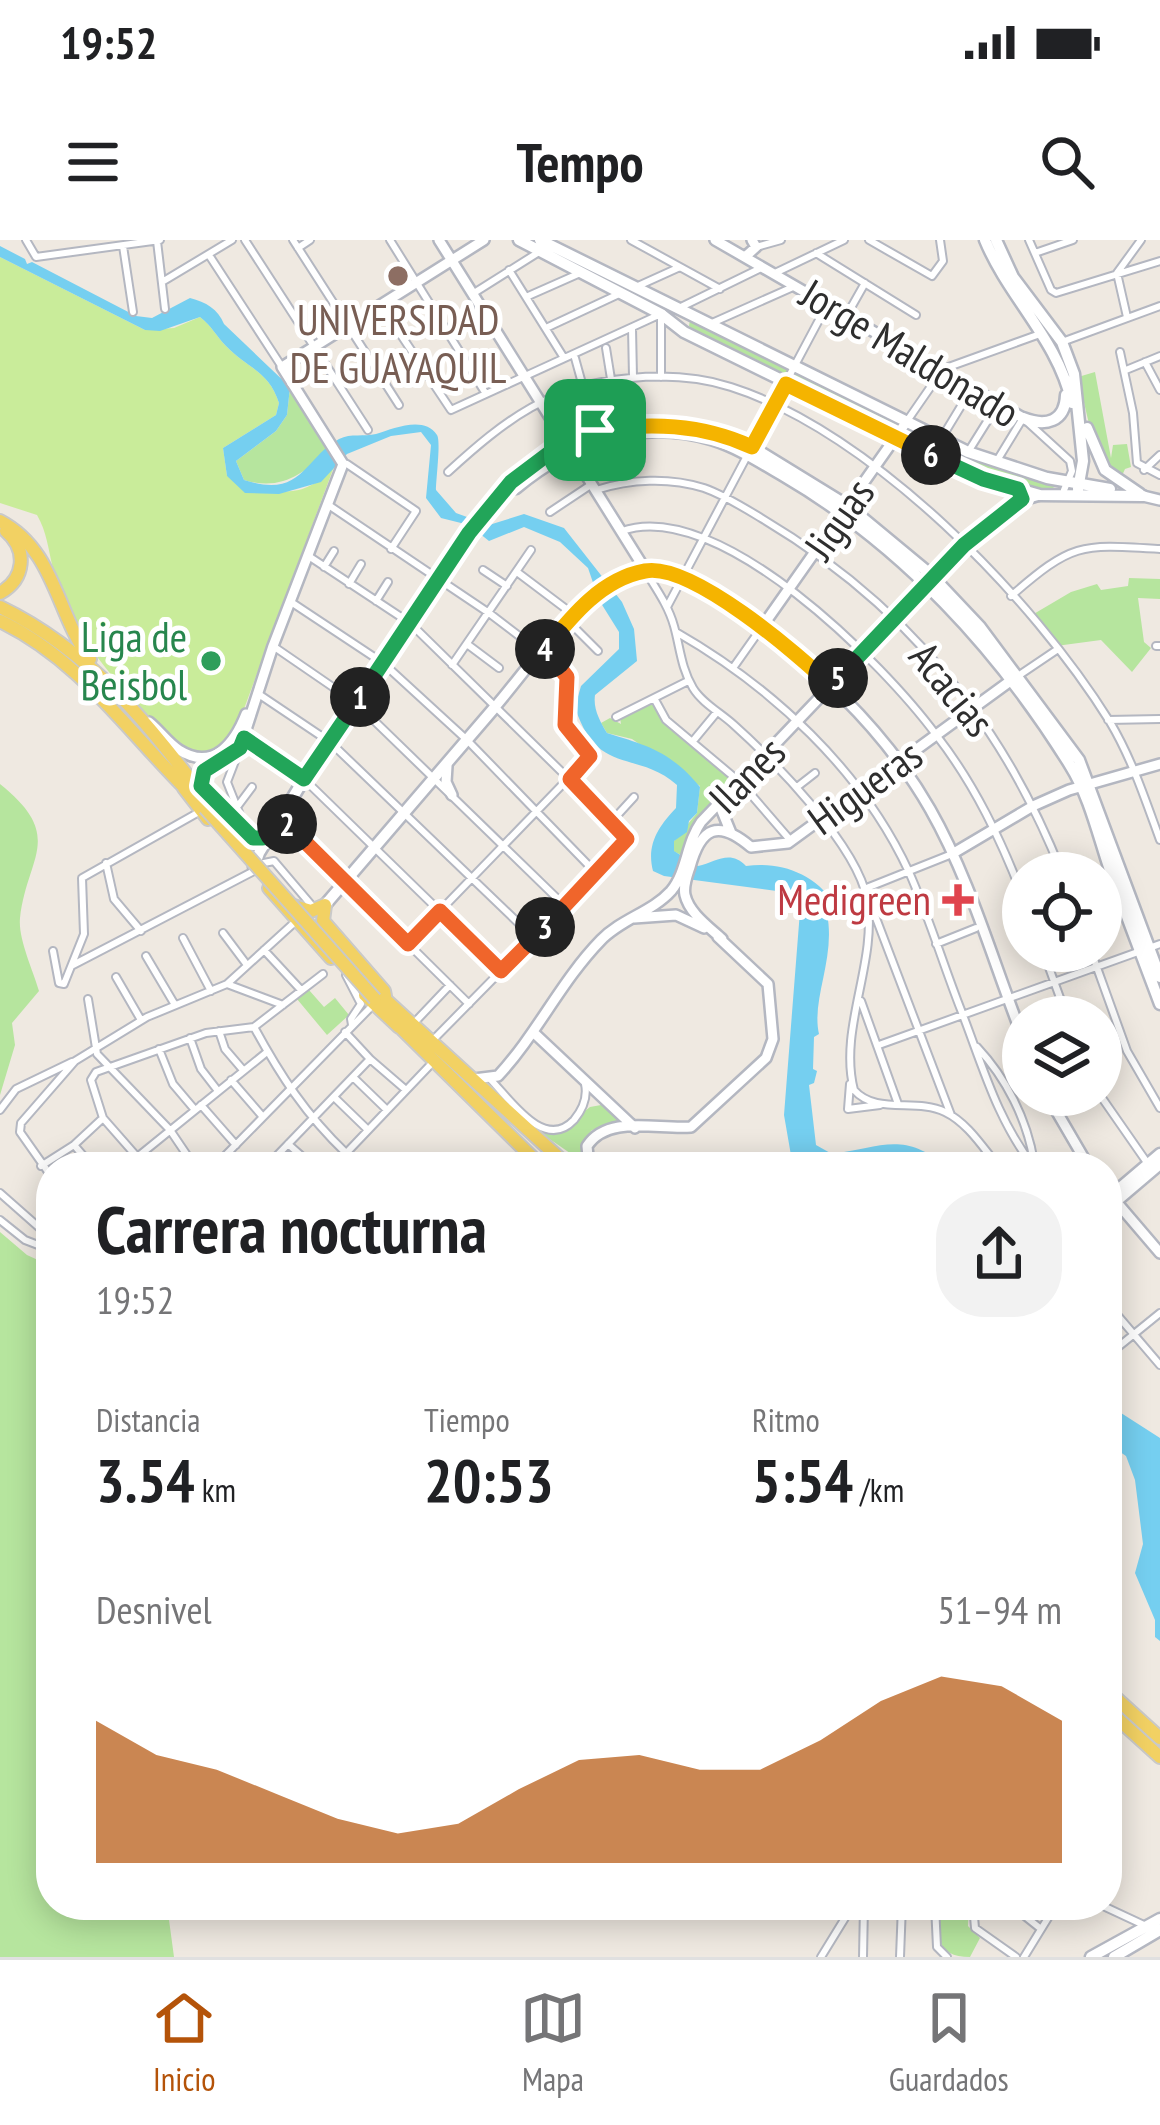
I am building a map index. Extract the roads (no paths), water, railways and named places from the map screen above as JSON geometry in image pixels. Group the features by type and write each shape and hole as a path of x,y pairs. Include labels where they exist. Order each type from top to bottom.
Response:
{"main road":[{"path":"519,240 547,244 968,452 1073,489 1143,496"},
{"path":"985,240 1005,280 1070,377 1077,454 1073,489"},
{"path":"996,240 1013,277 1062,343 1098,458 1116,480 1143,496"},
{"path":"547,244 582,272 661,314 684,332 895,439 1019,495 1073,489"},
{"path":"1023,418 1042,423 1059,418 1070,377"},
{"path":"259,861 304,779 410,623 444,584 447,568 513,484 595,430 659,429 750,451 799,480 889,544 977,630 1085,784 1160,977"},
{"path":"1019,495 1027,472"},
{"path":"0,524 18,543 21,562 14,583 0,593"},
{"path":"0,524 17,530 40,556 79,643 106,679"},
{"path":"0,607 55,638 106,679 144,718 237,851 259,861 309,911 314,940 346,975 433,1041 553,1152"},
{"path":"0,621 79,674 377,999"},
{"path":"309,911 345,882 495,707"},
{"path":"173,757 259,839 278,820"},
{"path":"233,811 250,844 244,852 237,851"},
{"path":"259,861 278,899 321,917 384,991 377,999"},
{"path":"314,940 315,928 327,926"},
{"path":"1150,947 1160,1004"},
{"path":"407,1025 434,1061 527,1152"},
{"path":"1122,1189 1160,1154"},
{"path":"1122,1705 1160,1741"},
{"path":"1122,1723 1160,1757"},
{"path":"1091,1957 1160,1918"},
{"path":"1114,1957 1160,1931"}],"street":[{"path":"38,240 27,242 36,257 158,241 165,309"},
{"path":"162,282 232,240"},
{"path":"245,240 368,430"},
{"path":"310,240 295,244 399,405"},
{"path":"389,240 486,394"},
{"path":"439,240 667,607 689,680 698,694 767,757 822,818 864,889 951,1115 985,1152"},
{"path":"282,367 484,240"},
{"path":"631,240 720,289"},
{"name":"Jorge Maldonado","path":"716,240 1023,418 1068,459 1073,489"},
{"path":"746,256 754,243 781,240"},
{"path":"775,273 844,240"},
{"path":"868,240 930,276 937,274 943,261 940,240"},
{"path":"1029,240 1053,292 1160,261"},
{"path":"1035,253 1073,240"},
{"path":"1127,317 1117,273 1141,240"},
{"path":"118,244 133,312"},
{"path":"471,295 547,244"},
{"path":"816,253 916,315"},
{"path":"209,255 344,462 416,511 391,549"},
{"path":"634,288 680,267"},
{"path":"381,305 451,410 764,267"},
{"path":"508,270 564,358"},
{"path":"526,297 582,272"},
{"path":"848,313 865,284"},
{"path":"709,324 796,286"},
{"path":"546,328 620,293"},
{"path":"667,607 828,303"},
{"path":"1062,343 1160,306"},
{"path":"661,314 661,377"},
{"path":"632,328 634,377"},
{"path":"943,370 1043,333"},
{"path":"606,347 611,380"},
{"path":"1120,352 1136,460 1144,470 1160,475"},
{"path":"1126,370 1160,356"},
{"path":"575,358 583,387"},
{"path":"1145,362 1160,390"},
{"name":"Jiguas","path":"734,668 943,370"},
{"path":"448,472 500,424 541,402 611,380 661,377 717,383 774,405 874,468 964,545 1012,596 1108,720 1134,769 1160,840"},
{"path":"940,439 972,388"},
{"path":"968,452 998,404"},
{"path":"996,462 1023,418"},
{"path":"1144,470 1160,455"},
{"path":"233,811 227,782 344,462"},
{"name":"Acacias","path":"592,487 661,481 704,488 816,552 938,663 974,709 1033,806 1053,852"},
{"path":"550,512 592,487"},
{"name":"Ilanes","path":"629,919 667,895 678,880 691,838 706,816 964,545 1019,495"},
{"path":"1143,496 1160,500"},
{"path":"327,504 565,670 565,725 590,756 408,944"},
{"path":"622,531 663,526 705,538 790,589 863,652 937,735 1004,852"},
{"path":"1012,596 1060,555 1077,548 1160,549"},
{"path":"452,665 531,550"},
{"path":"324,567 334,551"},
{"path":"307,556 410,623 627,839 433,1041"},
{"path":"349,584 361,564"},
{"path":"483,570 507,586"},
{"path":"495,707 589,598 648,574 665,571 684,578 762,627 831,686 898,762 952,854 1007,996"},
{"path":"517,572 571,618 598,651"},
{"path":"376,601 388,582"},
{"path":"290,601 383,663 467,740 597,874"},
{"path":"676,632 771,696 860,790 909,872 990,1090 1025,1152"},
{"path":"467,644 499,668"},
{"path":"273,646 356,703 566,905"},
{"name":"Higueras","path":"722,939 687,901 685,882 704,834 731,833 751,847 791,841 1058,650"},
{"path":"616,717 689,680"},
{"path":"144,718 176,749 190,755 217,755 232,746 257,693"},
{"path":"257,693 330,742 534,938"},
{"path":"654,698 666,720 741,783 791,841"},
{"path":"693,741 718,711"},
{"path":"1108,720 1160,719"},
{"path":"242,743 304,779 501,971"},
{"path":"201,786 206,768 242,743"},
{"path":"449,760 446,782 452,795"},
{"path":"864,889 952,854 1033,806 1085,784 1160,764"},
{"path":"797,787 814,772"},
{"path":"233,811 252,787"},
{"path":"422,792 441,790 452,795"},
{"path":"612,821 634,797"},
{"path":"720,806 731,833"},
{"path":"53,951 62,985 84,934 82,878 206,808"},
{"path":"278,820 469,1004"},
{"path":"70,967 174,913 259,861"},
{"path":"106,863 114,898 141,931"},
{"path":"864,889 868,920 848,1109 881,1104 926,1106 951,1115"},
{"path":"0,1110 16,1089 75,1061 140,1020 227,983 309,911"},
{"path":"474,1079 490,1079 522,1048 573,971 605,935 629,919 682,916 722,939 769,984 772,1039 766,1058 701,1122 688,1127 599,1131 588,1152"},
{"path":"936,944 976,928"},
{"path":"223,933 247,965"},
{"path":"183,938 211,991"},
{"path":"264,950 301,990"},
{"path":"146,956 175,1004"},
{"path":"1050,972 1059,996"},
{"path":"1016,996 1083,972"},
{"path":"1099,972 1127,1051 1160,1108"},
{"path":"133,1152 103,1118 92,1077 190,1038 254,1027 323,974"},
{"path":"346,975 361,1004 352,1025"},
{"path":"116,977 140,1020"},
{"path":"227,983 283,1005"},
{"path":"407,1025 450,985"},
{"path":"860,998 898,1105"},
{"path":"88,999 94,1049 185,1152"},
{"path":"229,1152 377,999"},
{"path":"879,1045 1002,1001"},
{"path":"254,1027 289,1090 311,1120 345,1152"},
{"path":"219,1030 225,1049 243,1070"},
{"path":"345,1032 406,1090"},
{"path":"533,1032 635,1128"},
{"path":"190,1038 201,1069 218,1091"},
{"path":"974,1044 996,1068 1029,1134 1032,1152"},
{"path":"522,1048 549,1048"},
{"path":"159,1049 173,1084 236,1145"},
{"path":"142,1152 267,1052"},
{"path":"281,1152 370,1059"},
{"path":"36,1158 20,1132 23,1120 75,1061"},
{"path":"347,1152 434,1061"},
{"path":"353,1077 387,1110"},
{"path":"490,1079 532,1123 545,1130 561,1130 584,1105 584,1081"},
{"path":"231,1080 263,1117"},
{"path":"851,1081 860,1098 881,1104"},
{"path":"334,1097 368,1130"},
{"path":"584,1105 606,1101"},
{"path":"1059,1116 1080,1152"},
{"path":"1116,1116 1154,1164"},
{"path":"63,1152 103,1118"},
{"path":"288,1144 297,1152"},
{"path":"74,1145 80,1152"},
{"path":"0,1193 36,1225"},
{"path":"1122,1212 1160,1253"},
{"path":"0,1220 36,1244"},
{"path":"1122,1344 1160,1313"},
{"path":"1122,1320 1160,1365"},
{"path":"1122,1915 1160,1931"},
{"path":"821,1957 844,1920"},
{"path":"863,1957 864,1920"},
{"path":"900,1957 901,1920"},
{"path":"936,1920 937,1947 947,1957"},
{"path":"974,1920 975,1928 1020,1957 1047,1920"},
{"path":"1030,1920 1041,1929"}],"water":[{"path":"0,246 27,264 32,262 136,316 152,318 190,298 215,310 290,387 287,415 276,431 236,461 244,480 264,485 290,481 339,439 424,426 438,439 436,490 456,513 489,525 524,514 564,528 622,602 634,629 637,661 595,695 602,724 607,733 669,758 700,787 697,813 687,832 674,841 674,851 698,866 729,857 746,866 795,871 816,883 833,902 827,914 819,1034 814,1037 813,1069 817,1071 809,1085 816,1145 828,1152 790,1152 784,1115 800,911 784,892 653,871 653,844 676,808 677,785 594,744 575,707 581,686 619,649 619,632 599,600 588,568 560,542 524,527 489,541 469,525 441,518 426,498 431,445 421,432 391,436 347,454 321,482 279,494 245,493 227,476 223,448 276,415 279,403 263,377 208,324 200,317 160,331 145,330 0,257"},
{"path":"891,1144 923,1152 844,1152"},
{"path":"1122,1414 1160,1438 1160,1641 1135,1573 1143,1544 1135,1480 1122,1453"}],"place":[{"name":"UNIVERSIDAD DE GUAYAQUIL","path":"398,276"},
{"name":"Liga de Beisbol","path":"211,661"},
{"name":"Medigreen","path":"958,900"}]}
